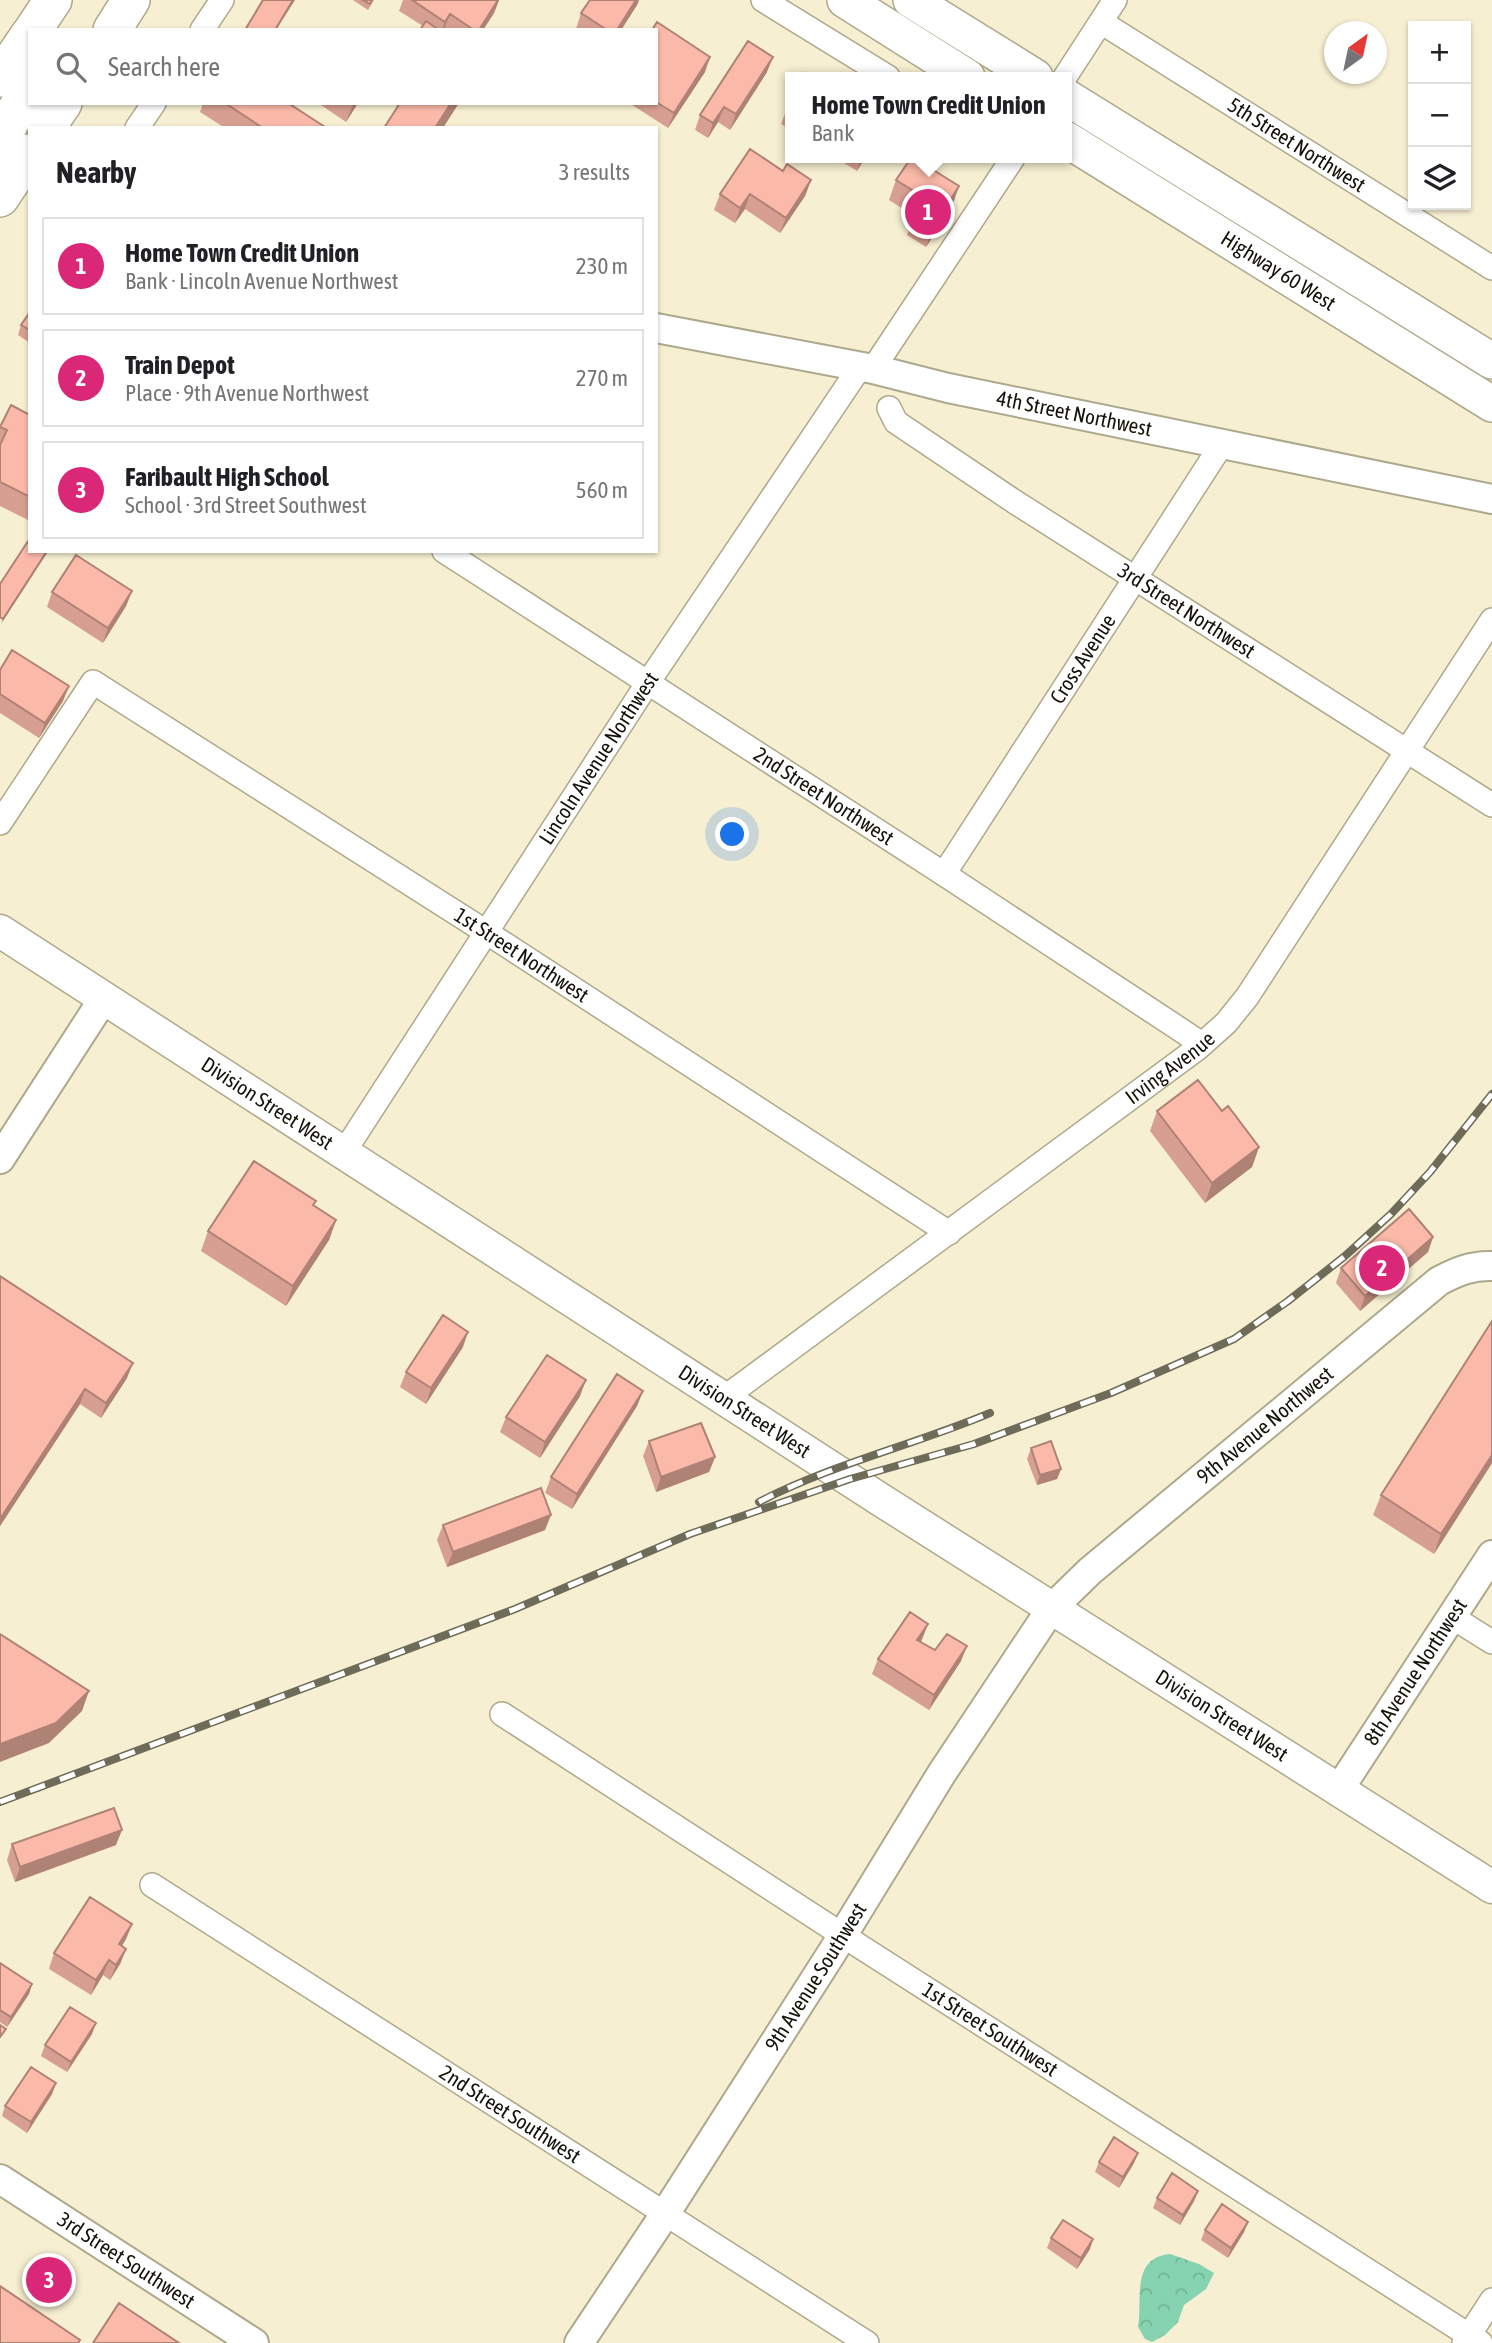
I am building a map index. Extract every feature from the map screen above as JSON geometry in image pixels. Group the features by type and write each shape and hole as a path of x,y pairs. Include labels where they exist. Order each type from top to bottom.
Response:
{"highway":[{"path":"34,28 53,0"},
{"path":"63,28 78,0"},
{"path":"113,28 131,0"},
{"path":"0,78 28,37"},
{"path":"0,147 12,117 28,89"},
{"path":"47,126 62,105"},
{"path":"10,185 28,156"}],"main road":[{"path":"845,0 959,72"},
{"path":"911,0 1027,72"},
{"name":"Highway 60 West","path":"1072,101 1492,360"},
{"name":"Highway 60 West","path":"1072,143 1492,404"},
{"name":"Division Street West","path":"0,931 1051,1609 1492,1887"}],"street":[{"path":"203,28 222,0"},
{"path":"763,0 880,72"},
{"path":"1068,72 1115,0"},
{"name":"5th Street Northwest","path":"1101,22 1492,268"},
{"path":"138,126 152,105"},
{"name":"Lincoln Avenue Northwest","path":"344,1152 647,684 1010,163"},
{"name":"4th Street Northwest","path":"658,328 867,368 948,388 1492,499"},
{"name":"3rd Street Northwest","path":"889,408 896,422 1015,502 1492,805"},
{"name":"Cross Avenue","path":"944,874 1222,444"},
{"name":"2nd Street Northwest","path":"447,553 1202,1044"},
{"name":"Irving Avenue","path":"724,1398 949,1233 1202,1044 1226,1023 1247,997 1492,620"},
{"name":"1st Street Northwest","path":"0,823 93,682 486,932 949,1233"},
{"path":"0,1159 104,998"},
{"name":"9th Avenue Northwest","path":"1051,1609 1090,1571 1438,1281 1458,1271 1480,1265 1492,1266"},
{"name":"8th Avenue Northwest","path":"1338,1791 1492,1555"},
{"name":"9th Avenue Southwest","path":"579,2343 665,2214 942,1773 1051,1609"},
{"path":"1452,1617 1492,1642"},
{"name":"1st Street Southwest","path":"502,1714 1471,2340"},
{"name":"2nd Street Southwest","path":"152,1885 867,2343"},
{"name":"3rd Street Southwest","path":"0,2179 254,2343"},
{"path":"1471,2340 1492,2300"}],"green space":[{"path":"1170,2254 1199,2264 1214,2273 1206,2289 1184,2305 1178,2322 1165,2335 1152,2342 1145,2339 1138,2327 1141,2282 1149,2263 1157,2257"}],"building":[{"path":"263,0 293,0 276,28 246,28"},
{"path":"412,0 498,0 480,28 471,28 450,14 445,22"},
{"path":"590,0 636,0 618,28 604,28 581,13"},
{"path":"426,21 436,28 421,28"},
{"path":"657,22 710,57 674,113 658,103 658,28 653,28"},
{"path":"748,41 773,57 736,114 724,107 713,123 700,115"},
{"path":"228,105 291,105 323,126 260,126"},
{"path":"399,105 450,105 436,126 385,126"},
{"path":"750,149 783,171 787,164 811,180 786,218 750,194 740,208 720,194"},
{"path":"908,163 922,163 959,186 933,227 914,215 925,198 896,180"},
{"path":"28,315 28,329 21,325"},
{"path":"11,405 28,414 28,496 0,482 0,445 7,430 0,427"},
{"path":"28,541 28,553 46,553 3,619 0,617 0,584"},
{"path":"76,555 132,591 108,628 52,592"},
{"path":"12,650 69,686 45,723 0,694 0,670"},
{"path":"1198,1080 1222,1111 1228,1106 1259,1147 1212,1183 1157,1111"},
{"path":"254,1161 316,1201 313,1205 336,1220 293,1286 208,1231"},
{"path":"1409,1209 1433,1237 1365,1296 1341,1268"},
{"path":"0,1276 133,1363 106,1403 85,1389 0,1519"},
{"path":"443,1315 468,1332 431,1388 406,1372"},
{"path":"1492,1321 1492,1455 1441,1534 1381,1495"},
{"path":"547,1355 586,1380 545,1442 506,1417"},
{"path":"617,1374 643,1391 577,1494 551,1477"},
{"path":"701,1423 715,1457 661,1477 649,1441"},
{"path":"1051,1441 1061,1469 1040,1475 1031,1448"},
{"path":"541,1488 551,1515 453,1552 443,1525"},
{"path":"910,1612 928,1624 917,1640 935,1650 947,1634 967,1646 934,1695 878,1659"},
{"path":"0,1634 89,1691 56,1723 0,1744"},
{"path":"114,1808 122,1830 20,1867 12,1844"},
{"path":"90,1897 132,1924 119,1944 126,1949 116,1965 109,1960 96,1980 54,1953"},
{"path":"0,1963 32,1984 11,2017 0,2010"},
{"path":"70,2007 96,2023 71,2062 45,2045"},
{"path":"0,2025 6,2029 0,2037"},
{"path":"31,2067 56,2083 31,2122 5,2106"},
{"path":"1114,2137 1138,2153 1123,2177 1099,2162"},
{"path":"1172,2173 1198,2191 1183,2215 1157,2198"},
{"path":"1222,2204 1248,2222 1231,2248 1205,2230"},
{"path":"1063,2220 1093,2239 1081,2258 1051,2238"},
{"path":"0,2286 80,2340 78,2343 0,2343"},
{"path":"119,2303 179,2343 93,2343"}],"railway":[{"path":"0,1802 515,1609 690,1534 850,1479 974,1444 1111,1393 1234,1339 1345,1256 1391,1214 1430,1172 1492,1094"},
{"path":"759,1502 815,1477 990,1413"}],"place":[{"name":"Home Town Credit Union","path":"928,212"},
{"name":"Train Depot","path":"1382,1268"},
{"name":"Faribault High School","path":"49,2280"}]}
